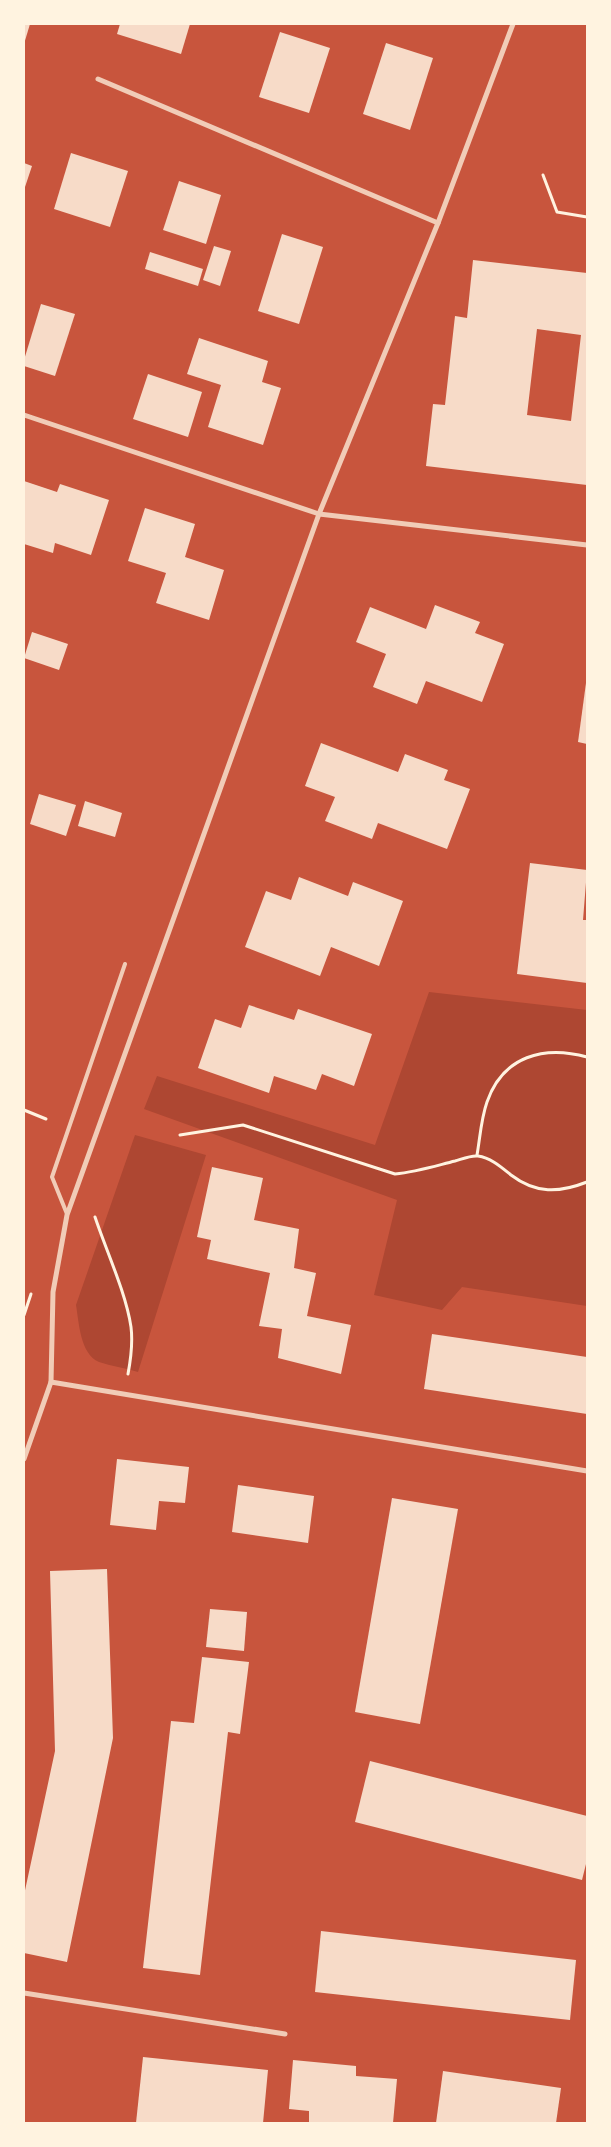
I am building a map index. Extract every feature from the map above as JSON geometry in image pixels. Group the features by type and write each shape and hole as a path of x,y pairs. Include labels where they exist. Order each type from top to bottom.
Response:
{"street":[{"path":"24,1459 51,1382 53,1292 67,1215 319,514 438,222 513,24"},
{"path":"98,79 438,222"},
{"path":"24,415 319,514 587,545"},
{"path":"51,1382 587,1471"},
{"path":"24,1993 285,2034"}],"lane":[{"path":"67,1215 52,1177 125,964"}],"path":[{"path":"543,174 557,212 587,217"},
{"path":"477,1156 487,1101 495,1085 516,1062 552,1051 587,1056"},
{"path":"24,1110 46,1119"},
{"path":"180,1135 243,1126 395,1174 412,1172 477,1156 495,1162 516,1178 533,1187 554,1191 571,1188 587,1182"},
{"path":"95,1217 131,1327 132,1352 128,1374"}],"shaded area":[{"path":"429,992 587,1010 587,1306 462,1287 442,1310 374,1295 397,1200 144,1109 157,1076 375,1145"},
{"path":"135,1135 206,1155 138,1372 99,1362 93,1358 84,1345 76,1305"}],"building":[{"path":"24,24 30,24 24,44"},
{"path":"120,24 190,24 181,54 117,34"},
{"path":"280,32 330,48 309,113 259,97"},
{"path":"386,43 433,58 410,130 363,114"},
{"path":"71,153 128,171 110,227 54,209"},
{"path":"24,163 32,166 24,190"},
{"path":"179,181 221,195 206,244 163,230"},
{"path":"282,234 323,247 299,324 258,311"},
{"path":"214,246 231,251 220,286 203,280"},
{"path":"150,252 203,269 198,286 145,269"},
{"path":"473,260 587,273 587,485 426,466 433,404 445,405 455,316 467,318","holes":["537,329 581,335 571,421 527,415"]},
{"path":"41,304 75,314 55,376 24,366 24,360"},
{"path":"199,338 268,361 262,382 281,388 263,445 208,427 221,385 187,374"},
{"path":"148,374 202,392 188,437 133,419"},
{"path":"24,481 57,492 60,484 109,500 91,555 55,543 53,553 24,544"},
{"path":"145,508 195,524 185,557 224,570 209,620 156,603 166,573 128,561"},
{"path":"435,605 480,622 475,633 504,644 482,702 426,681 417,704 373,687 386,654 356,642 370,607 426,629"},
{"path":"32,632 68,644 59,670 24,658"},
{"path":"587,683 587,744 578,742"},
{"path":"321,743 398,772 405,754 448,770 444,780 470,789 447,849 378,823 372,839 325,821 335,797 305,786"},
{"path":"39,794 76,805 66,836 30,824"},
{"path":"85,801 122,813 115,837 78,826"},
{"path":"530,863 587,870 583,920 587,920 587,983 517,974"},
{"path":"299,877 348,896 353,882 403,901 379,966 331,947 320,976 245,947 266,891 291,900"},
{"path":"249,1005 294,1020 298,1009 372,1034 354,1086 322,1074 316,1090 274,1076 269,1093 198,1068 215,1019 241,1028"},
{"path":"212,1167 263,1178 254,1220 299,1229 294,1268 316,1273 307,1316 351,1325 341,1374 278,1358 282,1329 259,1326 270,1273 207,1259 211,1240 197,1237"},
{"path":"432,1334 587,1357 587,1414 424,1389"},
{"path":"117,1459 189,1467 185,1503 159,1501 156,1530 110,1525"},
{"path":"238,1485 314,1496 308,1543 232,1532"},
{"path":"392,1498 458,1509 420,1724 355,1712"},
{"path":"107,1569 113,1738 67,1962 24,1953 24,1895 55,1751 50,1571"},
{"path":"210,1609 247,1612 244,1651 206,1647"},
{"path":"202,1657 249,1662 240,1734 228,1732 200,1975 143,1968 171,1721 194,1723"},
{"path":"370,1761 587,1816 587,1860 582,1880 355,1822"},
{"path":"321,1931 576,1960 570,2020 315,1992"},
{"path":"143,2057 268,2070 263,2123 136,2123"},
{"path":"293,2060 356,2066 356,2076 397,2079 393,2123 309,2123 309,2111 289,2109"},
{"path":"443,2071 561,2088 556,2123 436,2123"}]}
